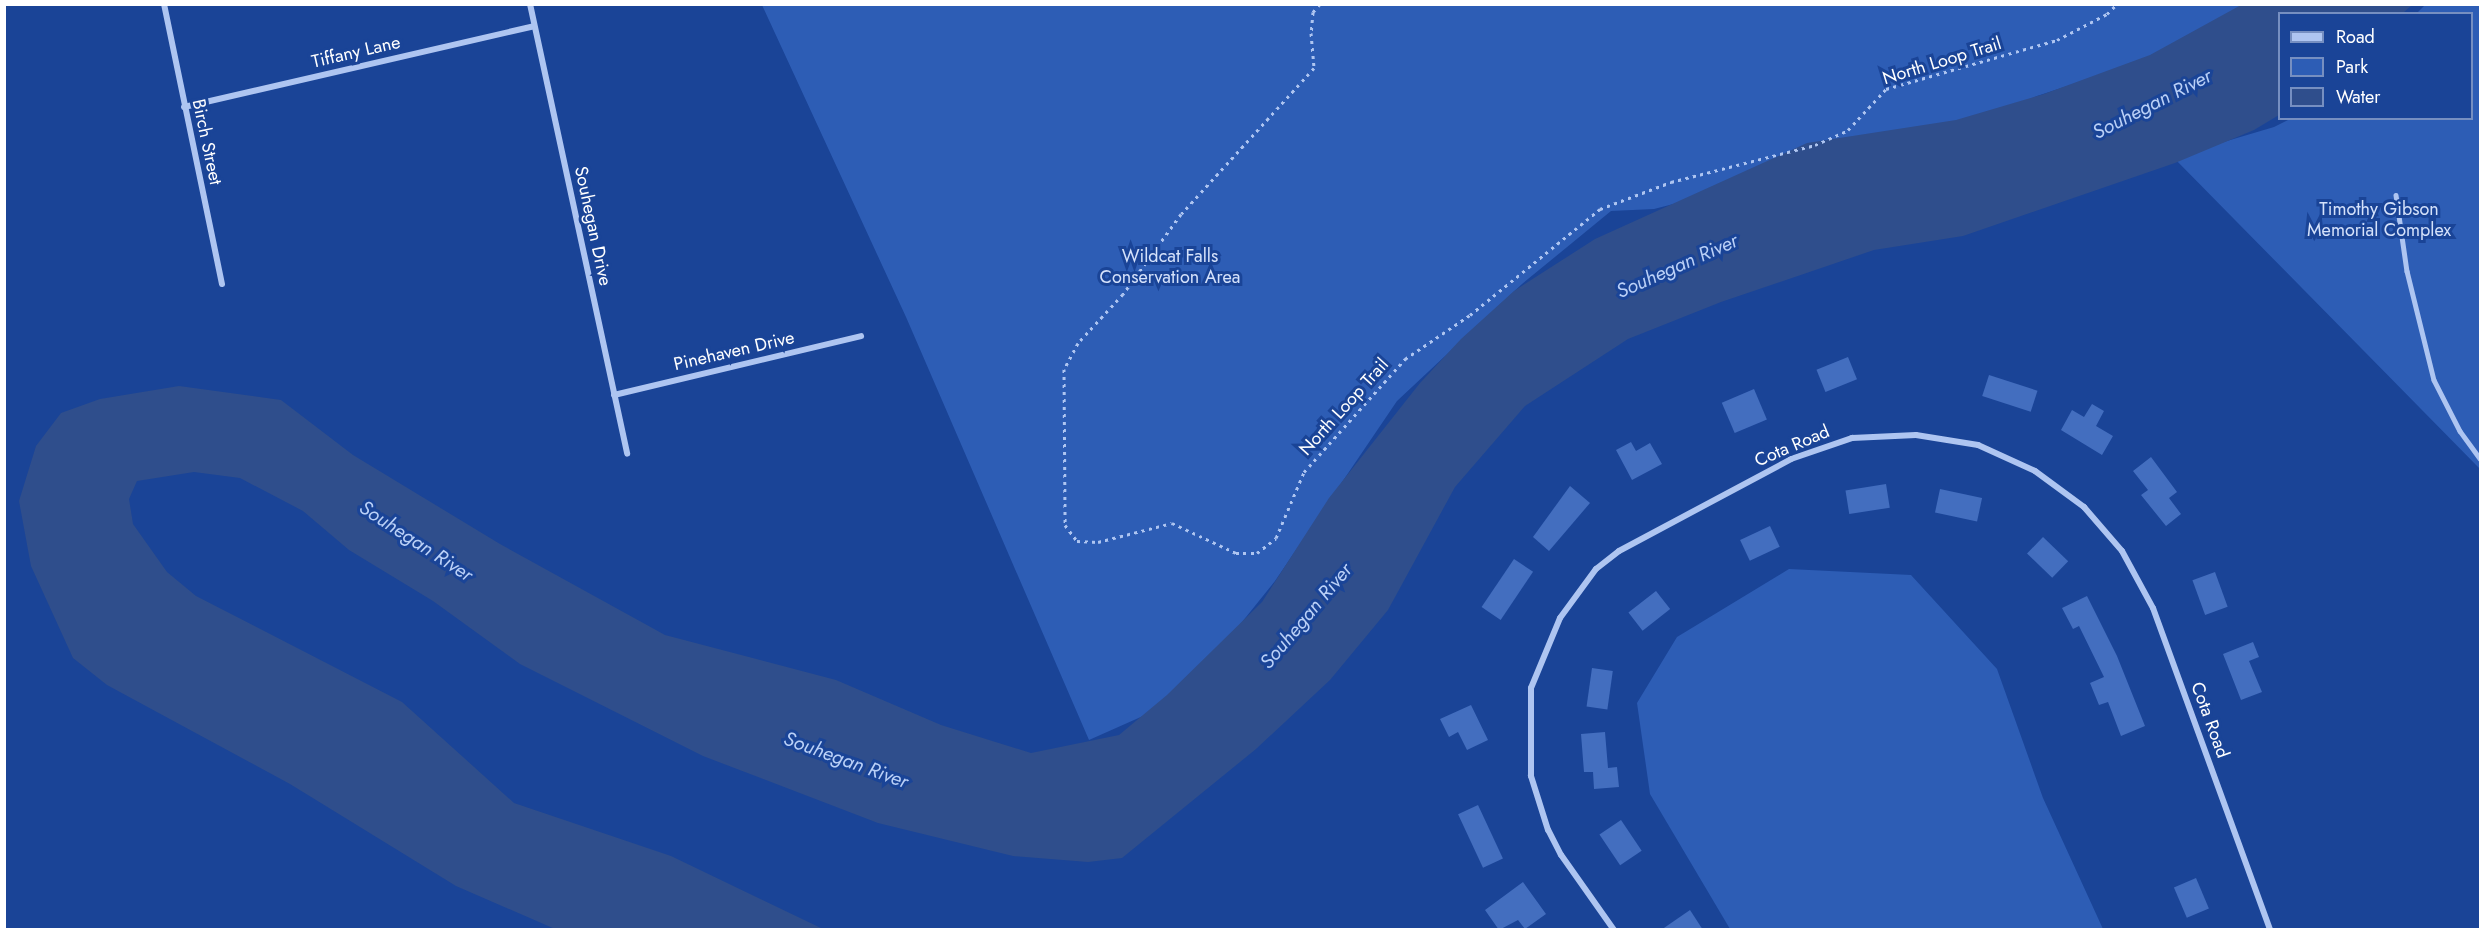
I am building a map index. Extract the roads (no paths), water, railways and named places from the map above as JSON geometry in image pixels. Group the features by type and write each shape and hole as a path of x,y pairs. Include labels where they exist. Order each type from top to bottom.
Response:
{"street":[{"name":"Birch Street","path":"164,4 222,284"},
{"name":"Souhegan Drive","path":"530,4 627,454"},
{"name":"Tiffany Lane","path":"184,107 534,26"},
{"name":"Pinehaven Drive","path":"614,395 861,336"},
{"name":"Cota Road","path":"1614,930 1561,855 1545,821 1531,776 1531,688 1560,618 1596,570 1638,540 1822,446 1895,435 1947,438 1978,445 2035,471 2084,507 2117,544 2153,608 2270,930"}],"lane":[{"path":"2396,195 2407,271 2434,380 2460,431 2481,459"}],"water":[{"name":"Souhegan River","path":"2241,5 2412,5 2404,12 2278,12 2278,116 2254,130 2175,163 1963,236 1874,250 1721,302 1628,339 1525,406 1455,487 1388,610 1330,680 1256,749 1122,858 1088,862 1013,856 878,823 703,756 520,664 433,601 349,550 303,511 240,478 194,472 137,481 129,499 133,524 167,572 196,596 402,702 514,803 671,856 823,929 555,929 456,886 290,784 107,685 73,658 31,566 19,501 36,446 61,413 100,399 179,386 281,400 353,455 500,544 665,635 836,680 941,725 1031,753 1119,735 1167,695 1262,602 1329,498 1420,383 1461,339 1514,291 1595,239 1807,143 1956,120 2044,94 2150,55"}],"park label":[{"name":"Timothy Gibson Memorial Complex","path":"2379,220"},
{"name":"Wildcat Falls Conservation Area","path":"1170,267"}]}
